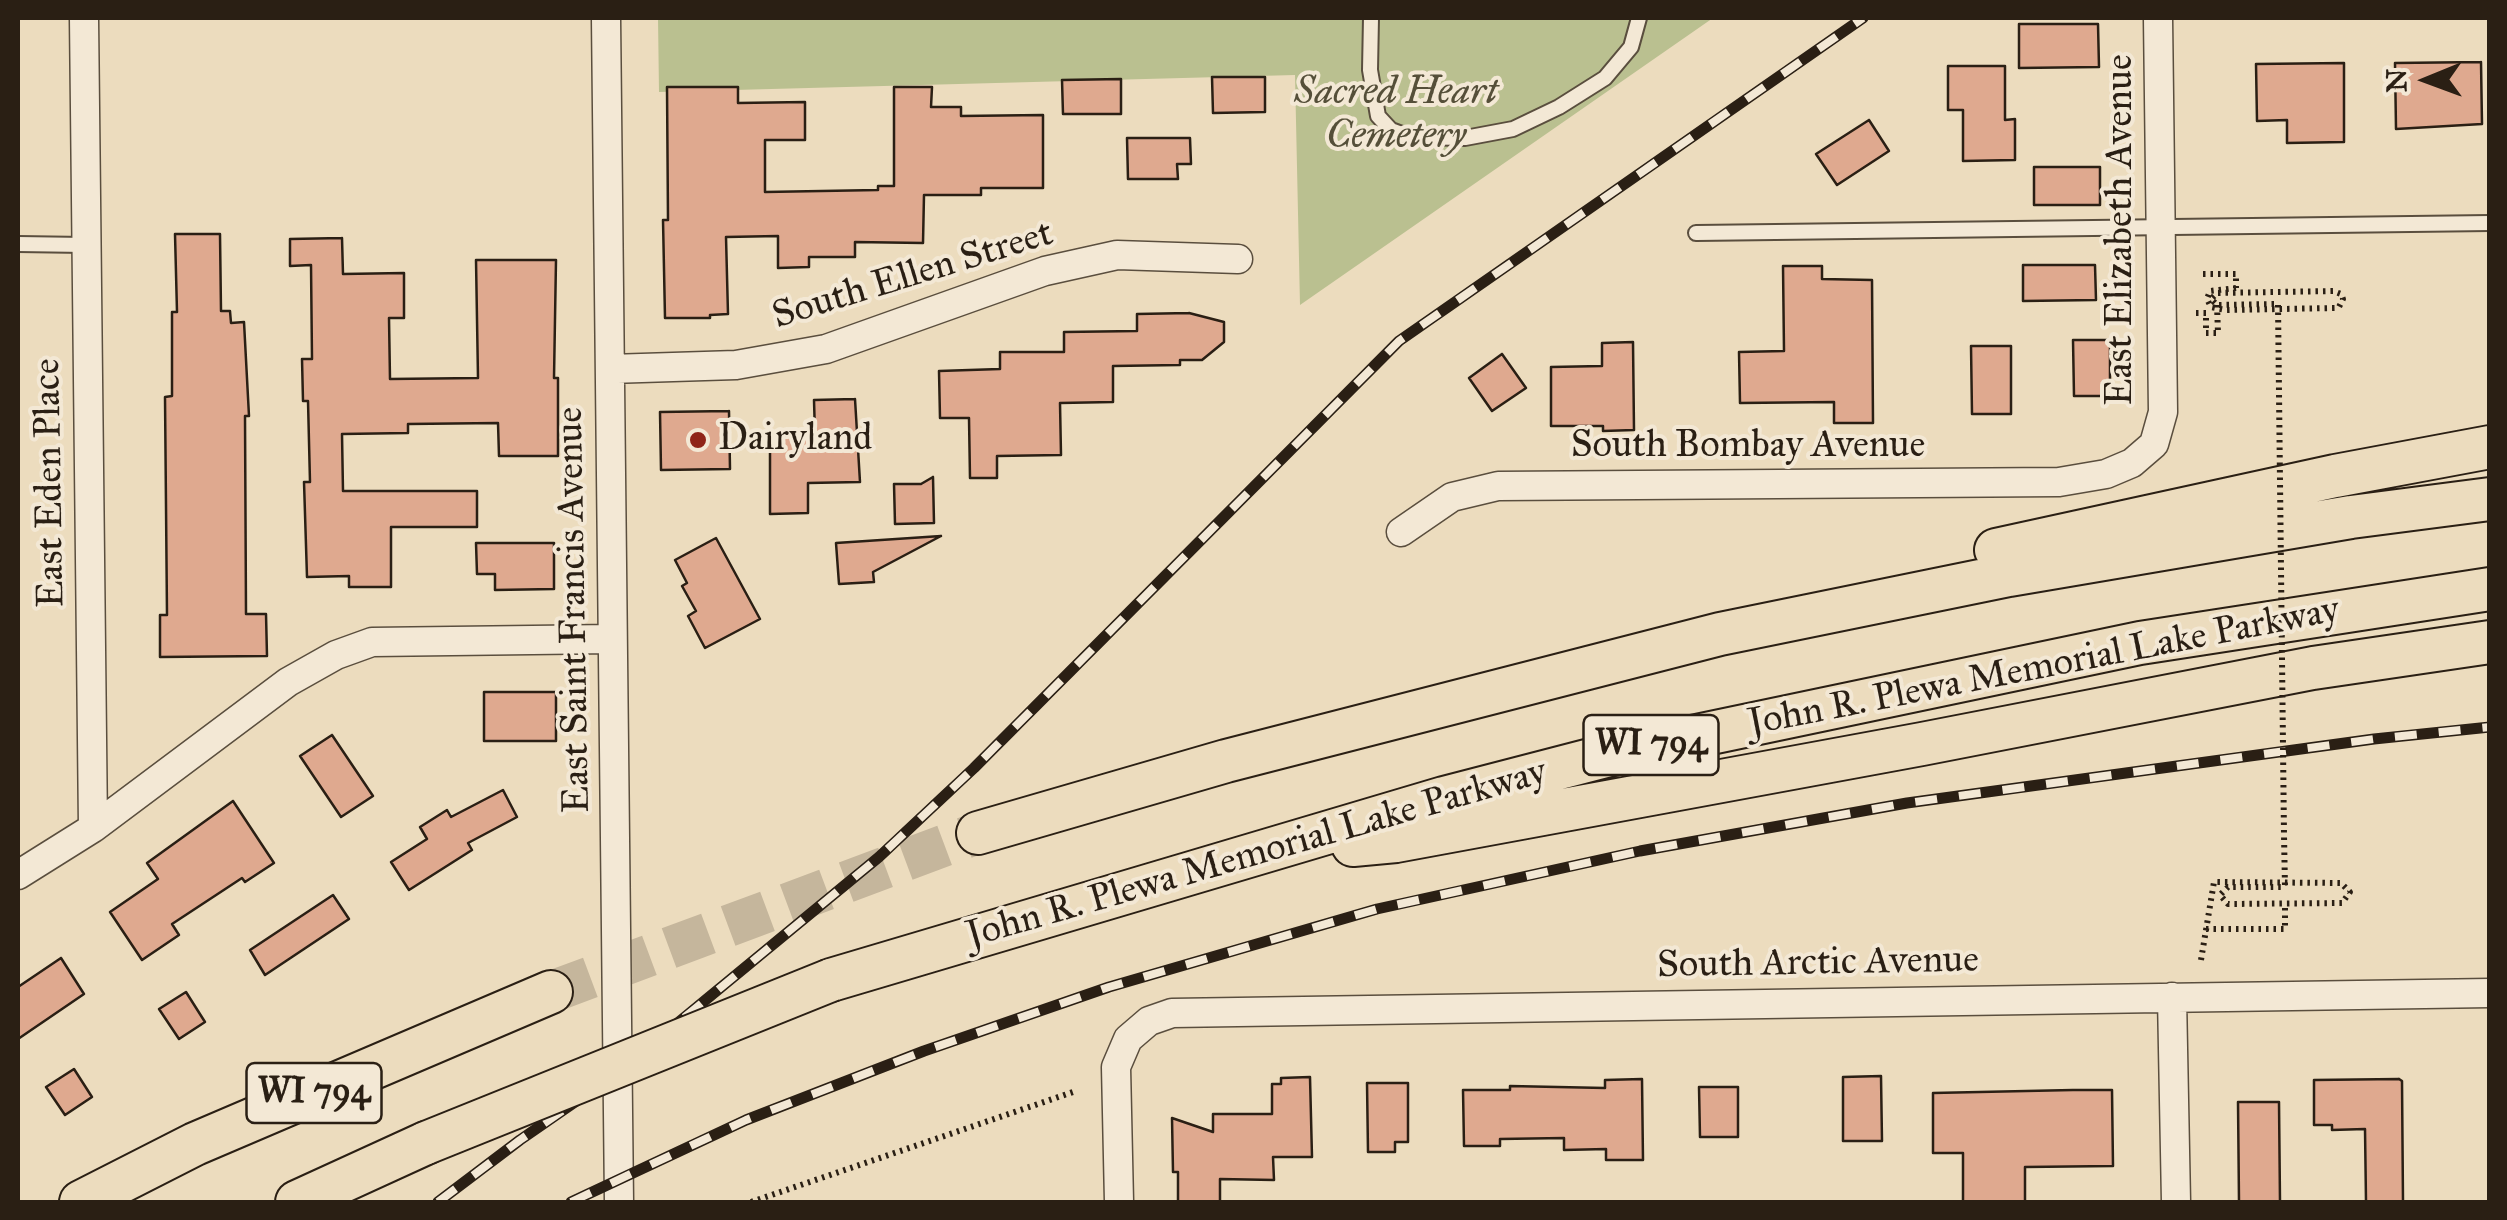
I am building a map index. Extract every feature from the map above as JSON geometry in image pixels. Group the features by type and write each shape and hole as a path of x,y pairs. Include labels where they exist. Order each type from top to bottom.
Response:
{"main road":[{"path":"1848,607 1984,552 2335,476 2490,447"},
{"name":"WI 794","path":"978,833 1226,760 1720,634 2010,575 2351,517 2490,499"},
{"name":"John R. Plewa Memorial Lake Parkway","path":"297,1202 426,1143 832,980 1444,798 1625,751 2140,644 2490,589"},
{"path":"1253,853 1396,841 2312,668 2490,642"},
{"name":"WI 794","path":"81,1202 195,1144 551,992"}],"street":[{"name":"East Eden Place","path":"84,18 94,828"},
{"name":"East Saint Francis Avenue","path":"606,18 618,1202"},
{"name":"East Elizabeth Avenue","path":"2106,474 2132,463 2154,444 2163,412 2158,18"},
{"name":"South Ellen Street","path":"610,369 736,365 826,350 1046,271 1117,255 1238,258"},
{"name":"South Bombay Avenue","path":"1401,532 1452,497 1498,486 2058,482 2106,474"},
{"path":"18,876 94,828 288,682 336,655 372,642 612,639"},
{"name":"South Arctic Avenue","path":"1119,1202 1116,1067 1128,1039 1148,1021 1172,1013 2490,993"},
{"path":"2172,997 2176,1202"}],"lane":[{"path":"1371,18 1370,70 1378,116 1391,130 1410,137 1466,138 1513,129 1559,107 1604,78 1631,48 1640,18"},
{"path":"1696,232 2490,223"},
{"path":"18,244 85,245"}],"path":[{"path":"2196,314 2206,313 2206,333 2218,333 2217,305 2211,299 2216,292 2334,290 2343,299 2335,308 2226,310 2210,307 2207,299 2210,290 2236,288 2236,274 2203,274"},
{"path":"2201,960 2214,882 2342,882 2350,892 2342,903 2228,904 2220,895 2228,887 2284,888 2278,304 2217,305"},
{"path":"2206,929 2285,929 2285,903"},
{"path":"751,1202 1076,1092"}],"green space":[{"name":"Sacred Heart Cemetery","path":"658,18 1713,18 1300,305 1295,75 659,92"}],"building":[{"path":"2019,24 2098,24 2099,67 2019,68"},
{"path":"2481,62 2482,124 2396,129 2395,63"},
{"path":"2344,63 2344,142 2287,143 2287,120 2257,121 2256,64"},
{"path":"1948,66 2005,66 2005,120 2015,119 2015,160 1963,161 1963,110 1948,110"},
{"path":"1212,77 1265,77 1265,112 1213,113"},
{"path":"1121,79 1121,114 1063,114 1062,80"},
{"path":"667,87 738,87 738,103 805,102 805,140 765,140 765,192 878,190 878,186 894,186 894,87 932,87 931,107 961,107 961,116 1043,115 1043,188 981,188 981,195 924,195 923,243 855,242 855,257 809,257 809,267 778,268 778,236 726,237 728,314 665,318"},
{"path":"1869,120 1889,151 1837,185 1816,154"},
{"path":"1127,138 1190,138 1191,164 1177,164 1178,179 1128,179"},
{"path":"2034,167 2100,167 2100,205 2034,205"},
{"path":"175,234 220,234 221,311 230,311 231,323 244,322 249,416 245,416 246,614 266,614 267,656 160,657 160,615 167,615 165,397 172,396 172,312 177,312"},
{"path":"342,238 343,274 404,273 404,318 389,318 390,379 478,378 476,260 556,260 554,378 558,378 558,456 499,456 498,423 408,424 408,433 342,434 343,491 477,491 477,527 391,527 391,587 349,587 349,576 307,577 304,482 310,482 308,401 303,401 302,359 312,359 311,265 290,266 290,239"},
{"path":"2023,265 2095,265 2096,300 2023,301"},
{"path":"1783,266 1822,266 1822,279 1872,280 1873,423 1834,423 1834,402 1740,403 1739,352 1784,351"},
{"path":"1189,313 1224,322 1224,342 1202,360 1180,360 1180,365 1113,366 1113,402 1060,403 1061,455 997,456 997,478 970,478 969,418 940,418 939,371 1000,369 1000,352 1064,352 1064,332 1137,331 1137,314"},
{"path":"2073,340 2110,340 2110,396 2074,396"},
{"path":"1633,342 1634,430 1551,426 1551,367 1602,366 1602,343"},
{"path":"1971,346 2011,346 2011,414 1972,414"},
{"path":"1502,354 1526,388 1492,411 1469,378"},
{"path":"855,399 860,482 808,483 808,513 770,514 770,447 778,447 778,436 815,435 814,400"},
{"path":"729,411 730,469 661,470 660,412"},
{"path":"933,477 934,523 895,524 894,484 921,484"},
{"path":"941,536 873,572 874,582 839,584 836,543"},
{"path":"716,538 760,619 705,648 688,616 696,611 682,586 687,583 675,560"},
{"path":"476,543 554,543 554,589 495,590 495,574 477,574"},
{"path":"484,692 556,692 556,741 484,741"},
{"path":"332,735 373,796 341,817 300,756"},
{"path":"503,790 517,817 468,843 472,850 409,890 391,862 427,839 420,827 447,810 451,817"},
{"path":"233,801 274,863 245,882 242,878 172,924 179,935 142,960 110,912 158,879 147,863"},
{"path":"333,895 349,919 265,975 250,950"},
{"path":"61,958 84,994 18,1039 18,987"},
{"path":"186,992 205,1022 179,1039 159,1009"},
{"path":"74,1069 92,1097 65,1115 46,1087"},
{"path":"1881,1076 1882,1141 1843,1141 1843,1077"},
{"path":"1310,1077 1312,1157 1273,1157 1274,1180 1220,1179 1220,1202 1178,1202 1172,1118 1213,1132 1213,1114 1272,1114 1272,1084 1281,1084 1281,1078"},
{"path":"1642,1079 1643,1160 1606,1160 1606,1149 1564,1150 1564,1138 1500,1139 1500,1146 1464,1146 1463,1090 1510,1090 1510,1086 1605,1088 1605,1080"},
{"path":"2399,1079 2403,1202 2366,1202 2365,1129 2332,1130 2332,1125 2314,1125 2314,1080"},
{"path":"1367,1083 1408,1083 1408,1142 1395,1142 1395,1152 1368,1152"},
{"path":"1699,1087 1738,1087 1738,1137 1700,1137"},
{"path":"2112,1090 2113,1166 2025,1167 2025,1202 1963,1202 1963,1153 1933,1153 1933,1093"},
{"path":"2238,1102 2279,1102 2280,1202 2239,1202"}],"tunnel":[{"path":"551,992 978,833"}],"railway":[{"path":"438,1202 617,1073 879,857 974,768 1399,341 1863,18"},
{"path":"571,1202 746,1120 924,1051 1109,987 1377,909 1640,851 1907,803 2374,739 2490,727"}],"place":[{"name":"Dairyland","path":"698,440"}]}
